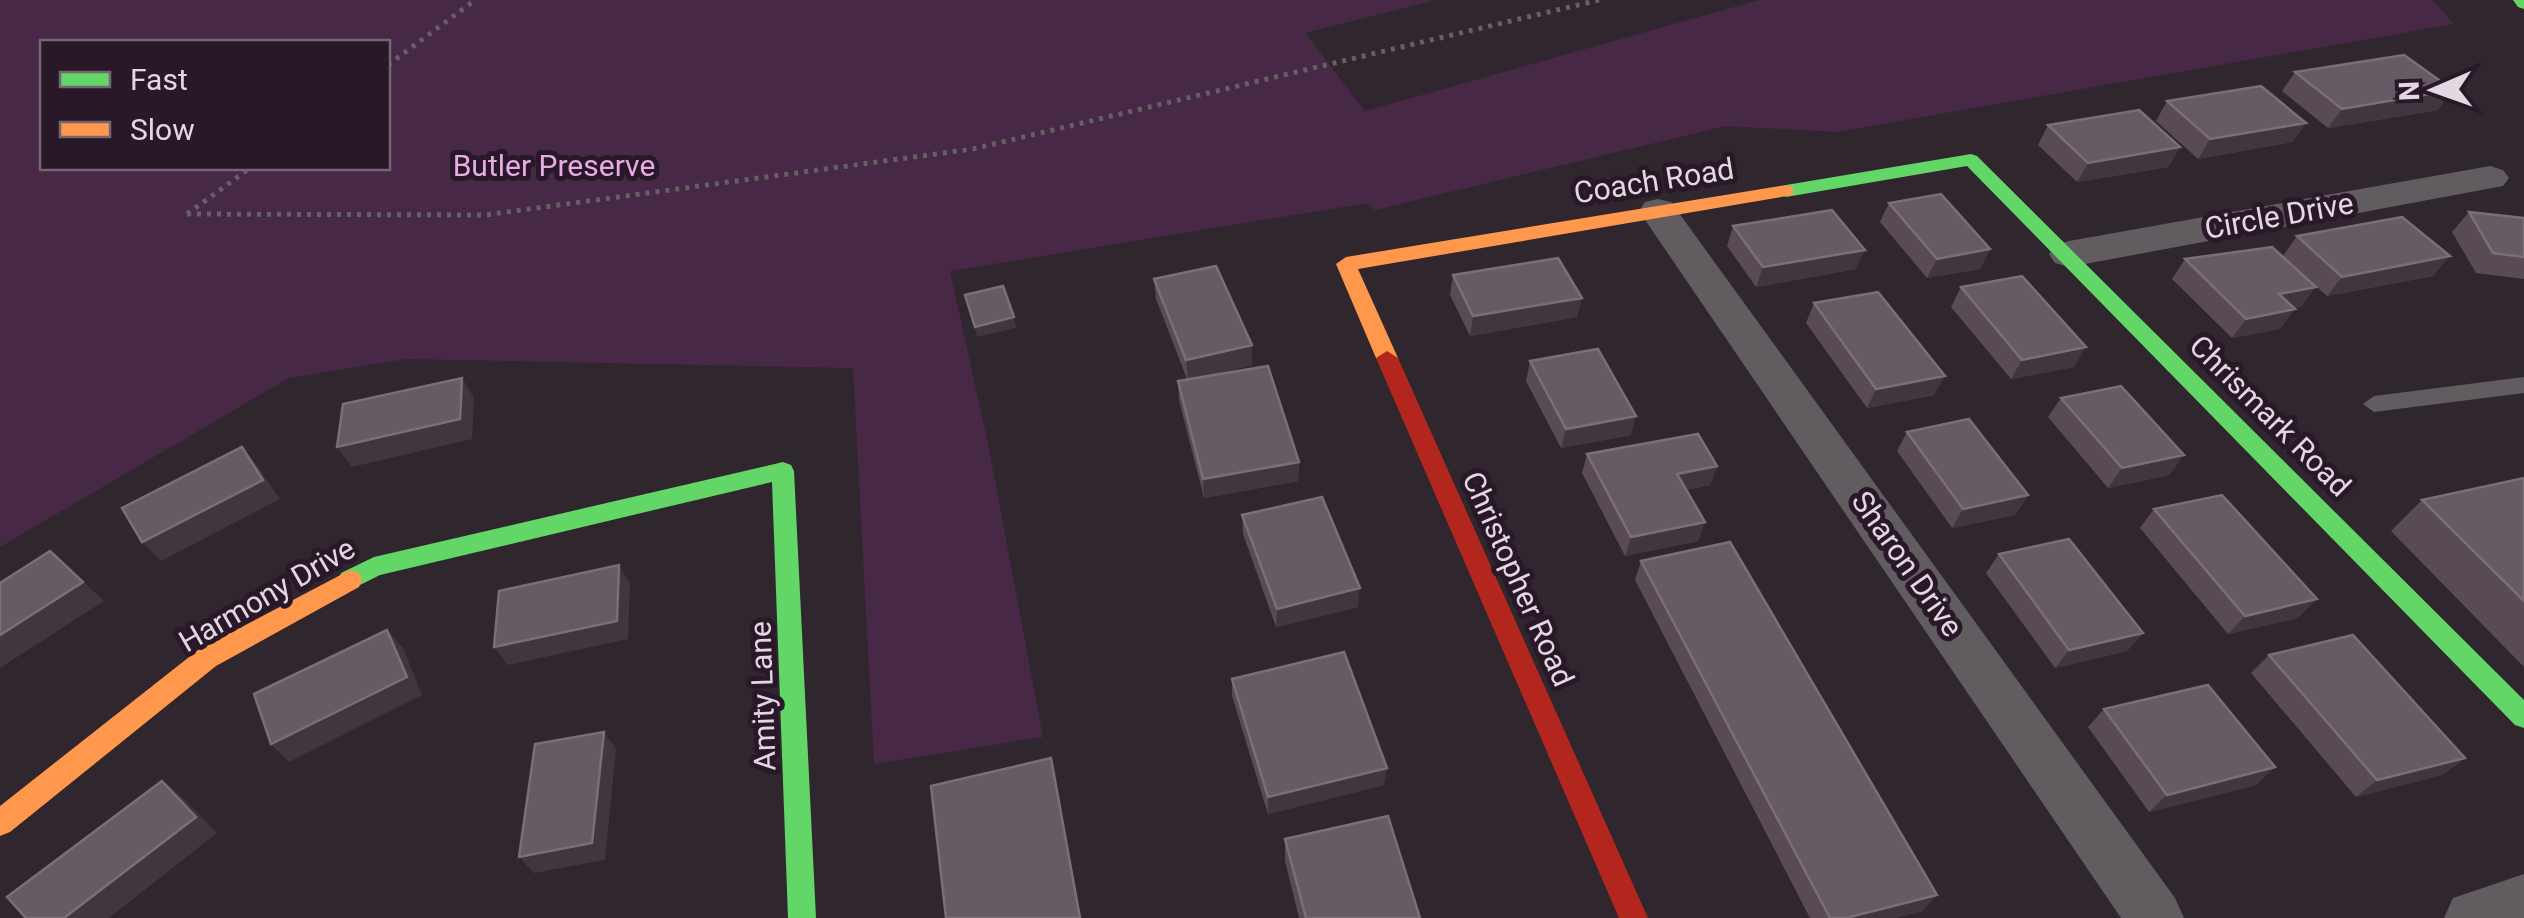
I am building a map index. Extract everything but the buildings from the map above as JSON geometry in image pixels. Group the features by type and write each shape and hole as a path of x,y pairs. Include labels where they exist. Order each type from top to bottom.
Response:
{"street":[{"name":"Coach Road","path":"1346,264 1971,160"},
{"name":"Chrismark Road","path":"1971,160 2069,254 2524,717"},
{"name":"Circle Drive","path":"2069,254 2490,178"},
{"name":"Sharon Drive","path":"1658,211 2155,918"},
{"name":"Christopher Road","path":"1346,264 1634,918"},
{"name":"Harmony Drive","path":"0,823 207,658 374,567 783,471"},
{"name":"Amity Lane","path":"783,471 802,918"},
{"path":"2474,918 2524,902"}],"lane":[{"path":"2374,404 2524,385"}],"path":[{"path":"390,64 475,0"},
{"path":"247,170 187,214 485,214 974,149 1598,0"}],"green space":[{"name":"Butler Preserve","path":"0,0 1436,0 1305,33 1365,111 1759,0 2433,0 2454,24 1837,132 1726,126 1375,210 1368,203 950,271 989,448 1043,737 874,764 853,368 406,359 289,378 0,547"}],"traffic: fast":[{"path":"2521,0 2524,4"},
{"path":"1786,191 1971,160 2524,717"},
{"path":"350,580 374,567 783,471 802,918"}],"traffic: slow":[{"path":"1387,358 1346,264 1786,191"},
{"path":"0,823 207,658 350,580"}],"traffic: jam":[{"path":"1387,358 1634,918"}]}
